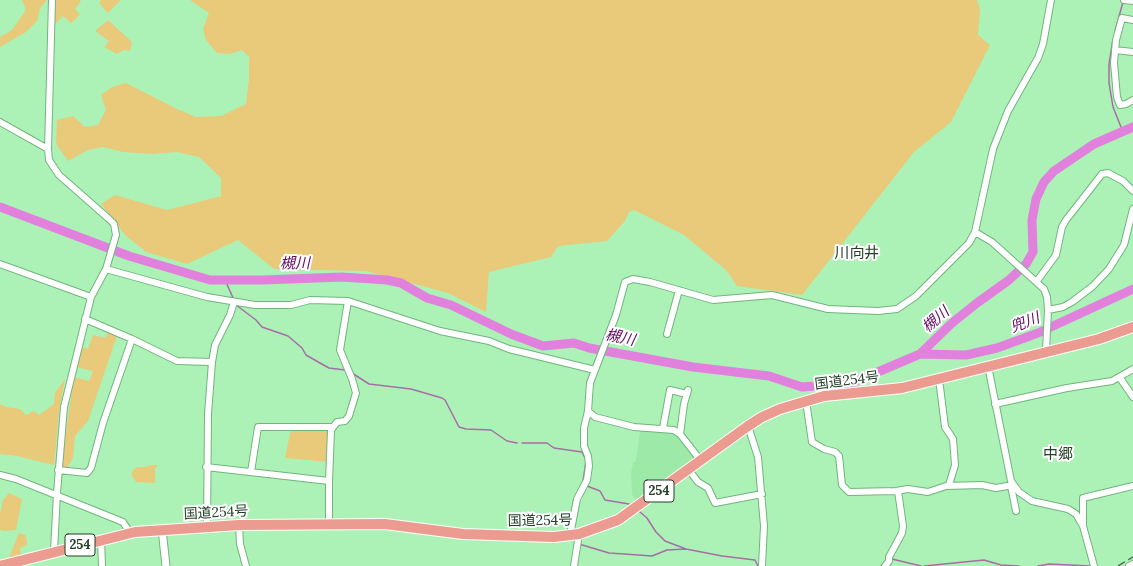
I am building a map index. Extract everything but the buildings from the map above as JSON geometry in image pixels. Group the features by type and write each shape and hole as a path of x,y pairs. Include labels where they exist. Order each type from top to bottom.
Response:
{"highway":[{"name":"国道254号","path":"2,566 101,539 130,533 162,529 239,525 385,524 463,534 495,536 574,535 618,520 762,417 806,401 841,394 876,392 902,388 1099,338 1133,327"}],"street":[{"path":"52,0 48,149 49,160 58,175 114,224 115,236 106,268 91,297 84,319 64,407 58,470 54,551"},
{"path":"574,566 574,535 577,499 587,480 589,466 588,456 584,446 584,428 588,411 588,394 596,367 616,316 623,285 628,280 650,282 713,300 772,294 828,310 878,311 897,309 916,296 969,243 975,232 993,148 1008,111 1038,58 1043,44 1051,0"},
{"path":"1124,0 1133,1"},
{"path":"1133,20 1122,18 1115,50 1114,77 1117,97 1120,105 1126,104 1133,100"},
{"path":"1115,50 1133,52"},
{"path":"0,122 48,149"},
{"path":"1036,281 1056,255 1062,227 1066,220 1102,174 1108,173 1123,181 1133,191"},
{"path":"1048,312 1072,302 1093,286 1109,269 1124,245 1133,209"},
{"path":"975,232 992,242 1013,260 1036,281 1046,293 1048,312 1046,351"},
{"path":"0,264 91,297"},
{"path":"106,268 207,297 234,302 268,306 291,304 310,300 348,301 440,331 489,341 509,349 596,367"},
{"path":"667,334 679,290"},
{"path":"330,524 328,481 333,427 337,422 345,421 349,416 356,393 340,350 348,301"},
{"path":"207,527 206,467 212,362 215,345 230,315 234,302"},
{"path":"84,319 132,339 177,361 212,362"},
{"path":"58,470 87,473 91,468 103,424 132,339"},
{"path":"988,366 1016,511"},
{"path":"995,404 1067,388 1112,381 1120,378 1133,369"},
{"path":"1120,378 1133,397"},
{"path":"939,379 945,428 953,440 955,465 949,486"},
{"path":"663,428 670,390 688,392 684,404 680,434"},
{"path":"806,401 812,442 824,449 835,452 839,456 842,485 845,489 854,493 898,491 908,488 933,492 942,487 949,486 982,485 996,488 1012,486 1032,501 1068,509 1076,514 1083,526 1094,566"},
{"path":"588,411 595,417 634,427 649,430 663,428 674,430 680,434 701,461"},
{"path":"748,426 758,457 762,494 764,526 762,566"},
{"path":"251,472 258,427 333,427"},
{"path":"206,467 328,481"},
{"path":"689,470 698,482 708,488 715,503 762,494"},
{"path":"0,475 16,479 123,522 130,533"},
{"path":"1083,526 1083,498 1133,486"},
{"path":"885,566 902,533 903,526 898,491"},
{"path":"239,525 240,544 246,566"},
{"path":"162,529 166,566"},
{"path":"101,539 102,566"},
{"path":"1129,566 1133,564"}],"shaded area":[{"path":"22,0 47,0 40,8 37,21 26,32 0,47 0,37 12,30 26,10"},
{"path":"55,0 80,0 81,1 75,9 80,14 71,23 63,16 55,24"},
{"path":"101,0 121,0 108,13 99,3"},
{"path":"190,0 977,0 980,9 978,35 990,45 951,122 914,152 802,295 737,286 727,271 684,235 634,210 629,212 625,221 607,241 558,246 551,257 489,272 486,312 448,293 366,271 274,269 238,240 187,264 146,252 125,235 101,204 115,195 167,210 221,196 221,178 199,157 177,152 152,154 123,152 103,147 88,150 68,161 56,144 57,120 73,116 85,127 98,125 106,110 101,95 112,87 126,83 196,117 221,116 246,104 249,79 249,57 242,50 230,54 217,53 206,40 203,29 209,13"},
{"path":"108,20 132,42 130,51 124,50 117,54 104,47 109,41 95,31"},
{"path":"108,332 117,336 88,421 75,436 73,458 67,468 63,468 61,465 74,377 89,381 93,371 76,367 80,347 88,349 93,335 105,338"},
{"path":"65,379 59,412 54,465 17,456 0,454 0,404 6,407 20,409 26,415 34,411 39,415 54,404 55,393"},
{"path":"291,429 327,429 329,431 329,462 285,458"},
{"path":"667,429 677,435 695,458 637,503 632,494 631,473 633,463 636,461 640,431"},
{"path":"158,465 155,469 155,483 136,482 131,474 136,467"},
{"path":"9,493 22,499 16,530 4,531 0,530 0,514 3,500"},
{"path":"19,533 26,535 27,545 20,548 21,555 9,558"}],"waterway":[{"path":"1115,31 1123,2"},
{"path":"1113,39 1109,64 1109,83 1113,107 1123,132"},
{"name":"槻川","path":"0,207 129,256 210,280 263,280 342,277 387,280 401,283 427,298 451,305 511,334 543,346 574,343 589,348 693,367 769,376 802,387 852,383 920,354 952,323 1009,280 1026,264 1033,252 1032,220 1036,199 1044,182 1054,171 1094,144 1133,127"},
{"path":"225,280 234,300"},
{"name":"兜川","path":"920,354 966,355 997,348 1038,333 1133,289"},
{"path":"236,305 256,320 262,327 288,336 302,348 306,355 329,368 345,370"},
{"path":"352,373 369,384 411,389 442,398 445,400 459,427 466,429 491,430 507,441 517,443"},
{"path":"522,443 547,443 554,448 582,452 585,458"},
{"path":"583,481 586,461"},
{"path":"587,486 600,491 605,500 629,504"},
{"path":"640,512 647,518 656,532 665,541 686,549 722,556 755,560 758,566"},
{"path":"579,544 609,553 652,556 667,550 686,549"},
{"path":"892,559 921,566"},
{"path":"881,566 887,560"},
{"path":"924,566 984,560 1001,565 1019,566"},
{"path":"1038,566 1049,564 1091,566"}],"railway":[{"path":"1118,566 1133,557"}],"district":[{"name":"川向井","path":"857,254"},
{"name":"中郷","path":"1058,455"}]}
